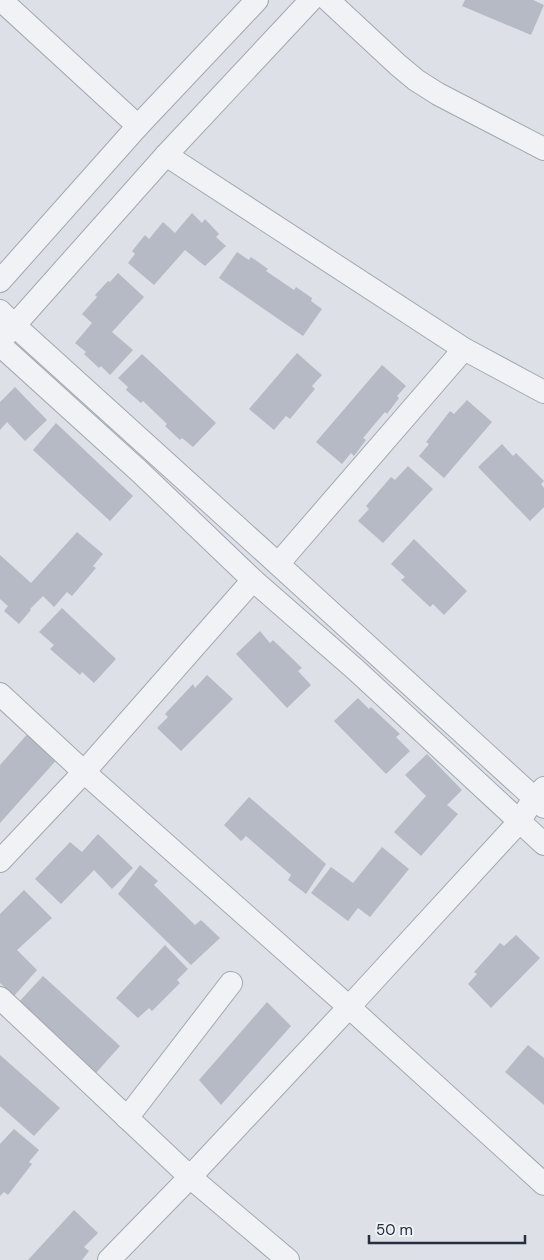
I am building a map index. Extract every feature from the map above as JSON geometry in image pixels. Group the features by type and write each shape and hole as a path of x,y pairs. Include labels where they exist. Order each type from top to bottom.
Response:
{"street":[{"path":"1,0 138,126"},
{"path":"0,281 138,126 257,0"},
{"path":"311,0 166,155 7,318 0,344 140,471 253,580 356,670 544,844"},
{"path":"328,0 416,80 438,94 544,149"},
{"path":"166,155 464,349 544,392"},
{"path":"7,318 278,564 541,797 349,1007 190,1177 109,1260"},
{"path":"278,564 464,349"},
{"path":"0,861 84,772 253,580"},
{"path":"0,694 84,772 349,1007 544,1184"},
{"path":"127,1118 231,983"},
{"path":"0,998 190,1177 288,1260"}],"building":[{"path":"465,0 533,0 544,5 531,35 462,6"},
{"path":"192,213 202,223 205,219 219,234 216,237 226,246 205,266 185,250 154,285 128,263 135,254 132,251 145,235 149,239 163,222 175,233"},
{"path":"237,252 249,260 251,257 268,269 266,271 294,290 296,287 312,298 311,301 322,309 303,336 219,278"},
{"path":"118,273 144,297 112,332 133,350 110,375 101,366 99,368 84,354 86,352 75,343 92,323 82,314 97,297 95,295"},
{"path":"297,353 322,375 312,386 315,389 290,419 286,416 274,430 249,409"},
{"path":"142,354 216,423 193,447 182,438 180,440 165,426 167,424 143,401 141,403 126,390 128,387 118,378"},
{"path":"382,365 406,386 397,396 399,398 387,414 385,412 363,438 366,440 354,456 351,453 342,464 316,442"},
{"path":"15,387 47,420 25,441 7,422 0,430 0,402"},
{"path":"467,400 492,422 444,478 419,456 429,444 426,442 450,411 454,414"},
{"path":"56,423 133,496 110,521 33,450"},
{"path":"502,444 513,456 516,453 544,481 541,484 544,488 544,507 530,521 478,467"},
{"path":"408,466 433,489 383,543 358,521 369,509 366,506 391,477 395,480"},
{"path":"77,532 103,554 93,566 96,568 72,596 67,592 54,607 43,596 19,624 4,611 8,606 0,599 0,555 31,583"},
{"path":"414,539 467,591 444,615 433,604 430,607 401,580 405,577 391,564"},
{"path":"62,608 116,659 94,683 82,672 80,675 50,649 54,645 39,632"},
{"path":"260,631 270,643 273,640 302,668 298,671 311,685 287,708 236,654"},
{"path":"207,675 233,699 181,751 157,728 168,717 165,714 193,684 195,688"},
{"path":"358,698 369,709 371,707 400,734 396,737 410,751 386,774 334,721"},
{"path":"31,730 60,756 0,823 0,765"},
{"path":"427,754 462,790 447,805 458,814 421,856 394,832 426,796 405,775"},
{"path":"249,797 326,864 306,894 288,880 291,875 246,836 241,841 224,825"},
{"path":"98,834 133,868 112,889 94,870 61,904 35,879 70,842 82,852"},
{"path":"382,847 409,869 370,917 358,908 348,921 311,893 331,867 353,883"},
{"path":"140,865 158,881 154,885 195,925 201,920 220,938 191,965 118,894"},
{"path":"24,890 52,918 17,950 37,970 14,996 0,983 0,914"},
{"path":"516,935 540,958 491,1008 468,984 477,974 474,972 500,943 504,946"},
{"path":"165,945 188,969 177,980 180,983 152,1011 149,1008 138,1018 116,998"},
{"path":"43,976 120,1046 95,1074 17,1004"},
{"path":"267,1002 291,1026 221,1105 199,1080"},
{"path":"528,1045 544,1058 544,1105 505,1072"},
{"path":"0,1055 60,1108 34,1136 0,1106"},
{"path":"14,1129 39,1150 29,1162 32,1164 8,1195 4,1192 0,1196 0,1144"},
{"path":"74,1210 98,1233 84,1247 89,1251 82,1260 28,1260"}]}
